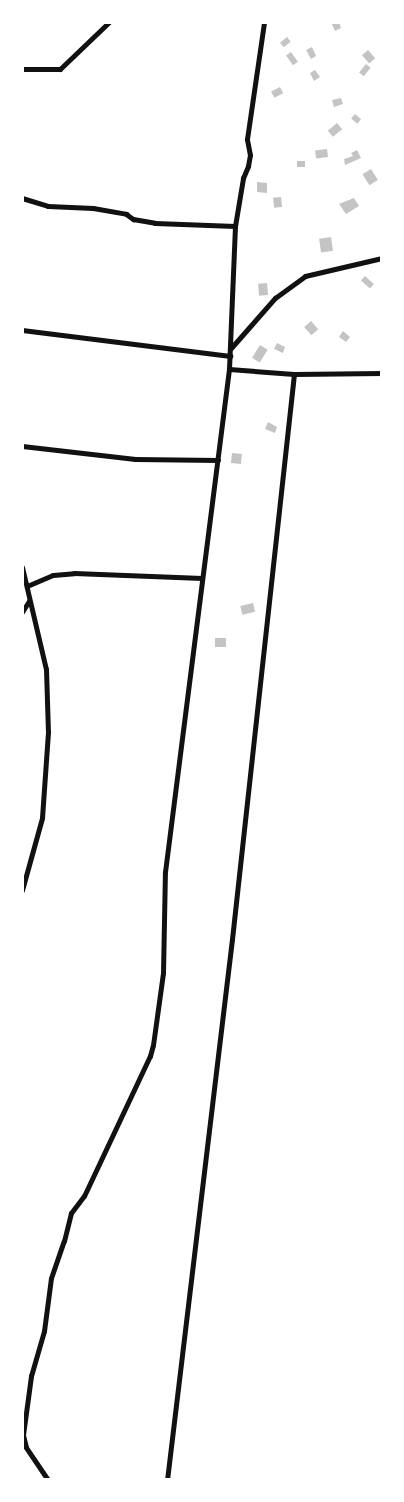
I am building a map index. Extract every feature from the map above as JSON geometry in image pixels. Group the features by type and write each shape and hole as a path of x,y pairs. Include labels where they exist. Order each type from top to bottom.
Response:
{"street":[{"path":"22,69 60,69 108,22"},
{"path":"48,1480 24,1447 23,1435 31,1376 44,1331 51,1278 64,1241 71,1213 84,1196 150,1056 163,973 165,872 230,369 235,226 242,178 248,166 250,155 247,139 264,22"},
{"path":"22,198 48,206 101,210 155,223 235,226"},
{"path":"230,348 275,298 305,276 382,258"},
{"path":"22,330 230,356"},
{"path":"230,369 294,374 382,373"},
{"path":"167,1480 232,939 294,374"},
{"path":"22,446 135,460 218,460"},
{"path":"22,567 46,669 48,732 42,818 22,890"},
{"path":"27,586 53,575 74,573 202,578"},
{"path":"22,612 29,601"}],"building":[{"path":"331,22 339,22 341,28 335,31"},
{"path":"287,37 291,42 284,47 280,43"},
{"path":"312,47 316,56 311,59 306,50"},
{"path":"368,50 375,58 369,64 362,55"},
{"path":"291,52 298,62 293,65 286,55"},
{"path":"366,64 371,68 364,76 359,73"},
{"path":"315,70 320,77 314,81 310,73"},
{"path":"280,87 283,93 274,98 271,92"},
{"path":"341,98 343,104 334,107 332,100"},
{"path":"355,114 361,119 357,124 351,119"},
{"path":"337,123 342,129 333,137 328,131"},
{"path":"327,149 328,157 316,158 315,150"},
{"path":"357,150 361,158 345,165 344,159 353,156 351,153"},
{"path":"297,161 305,161 305,167 297,167"},
{"path":"371,169 378,180 369,185 363,174"},
{"path":"257,182 267,183 267,193 257,192"},
{"path":"281,197 282,207 274,208 273,198"},
{"path":"354,198 359,206 346,214 339,204"},
{"path":"331,237 333,251 321,253 319,239"},
{"path":"365,276 374,284 370,288 361,280"},
{"path":"267,283 268,295 259,296 258,284"},
{"path":"311,321 318,329 311,335 304,327"},
{"path":"343,331 350,337 346,342 339,337"},
{"path":"277,343 285,347 283,353 274,349"},
{"path":"260,345 268,350 260,362 252,358"},
{"path":"268,422 277,427 275,433 265,429"},
{"path":"232,453 242,454 241,464 231,463"},
{"path":"253,603 255,612 242,615 240,606"},
{"path":"215,638 226,638 226,647 215,647"}]}
